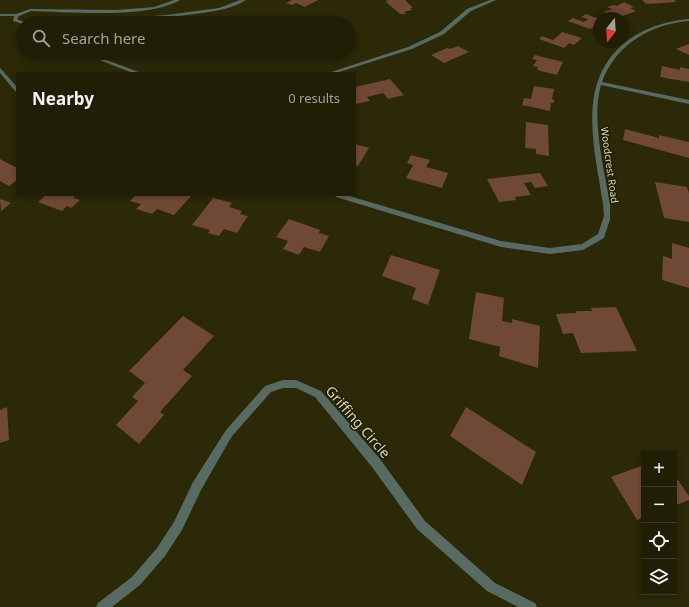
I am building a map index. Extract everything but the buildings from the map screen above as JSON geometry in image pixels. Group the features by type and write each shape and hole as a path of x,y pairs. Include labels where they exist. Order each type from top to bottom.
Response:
{"street":[{"path":"0,14 17,15 30,10 117,11 154,8 178,0"},
{"path":"166,16 220,9 244,0"},
{"path":"334,72 410,48 442,33 469,10 494,0"},
{"path":"189,16 210,10"},
{"name":"Woodcrest Road","path":"341,196 501,244 550,251 583,247 601,236 607,215 594,127 594,102 603,70 611,57 629,41 656,26 674,21 689,20"},
{"path":"102,60 135,72"},
{"path":"0,70 16,89"},
{"path":"599,83 689,102"},
{"name":"Griffing Circle","path":"102,607 136,581 160,552 178,526 197,486 229,433 268,389 283,384 296,384 318,394 376,463 421,525 490,587 531,607"}]}
